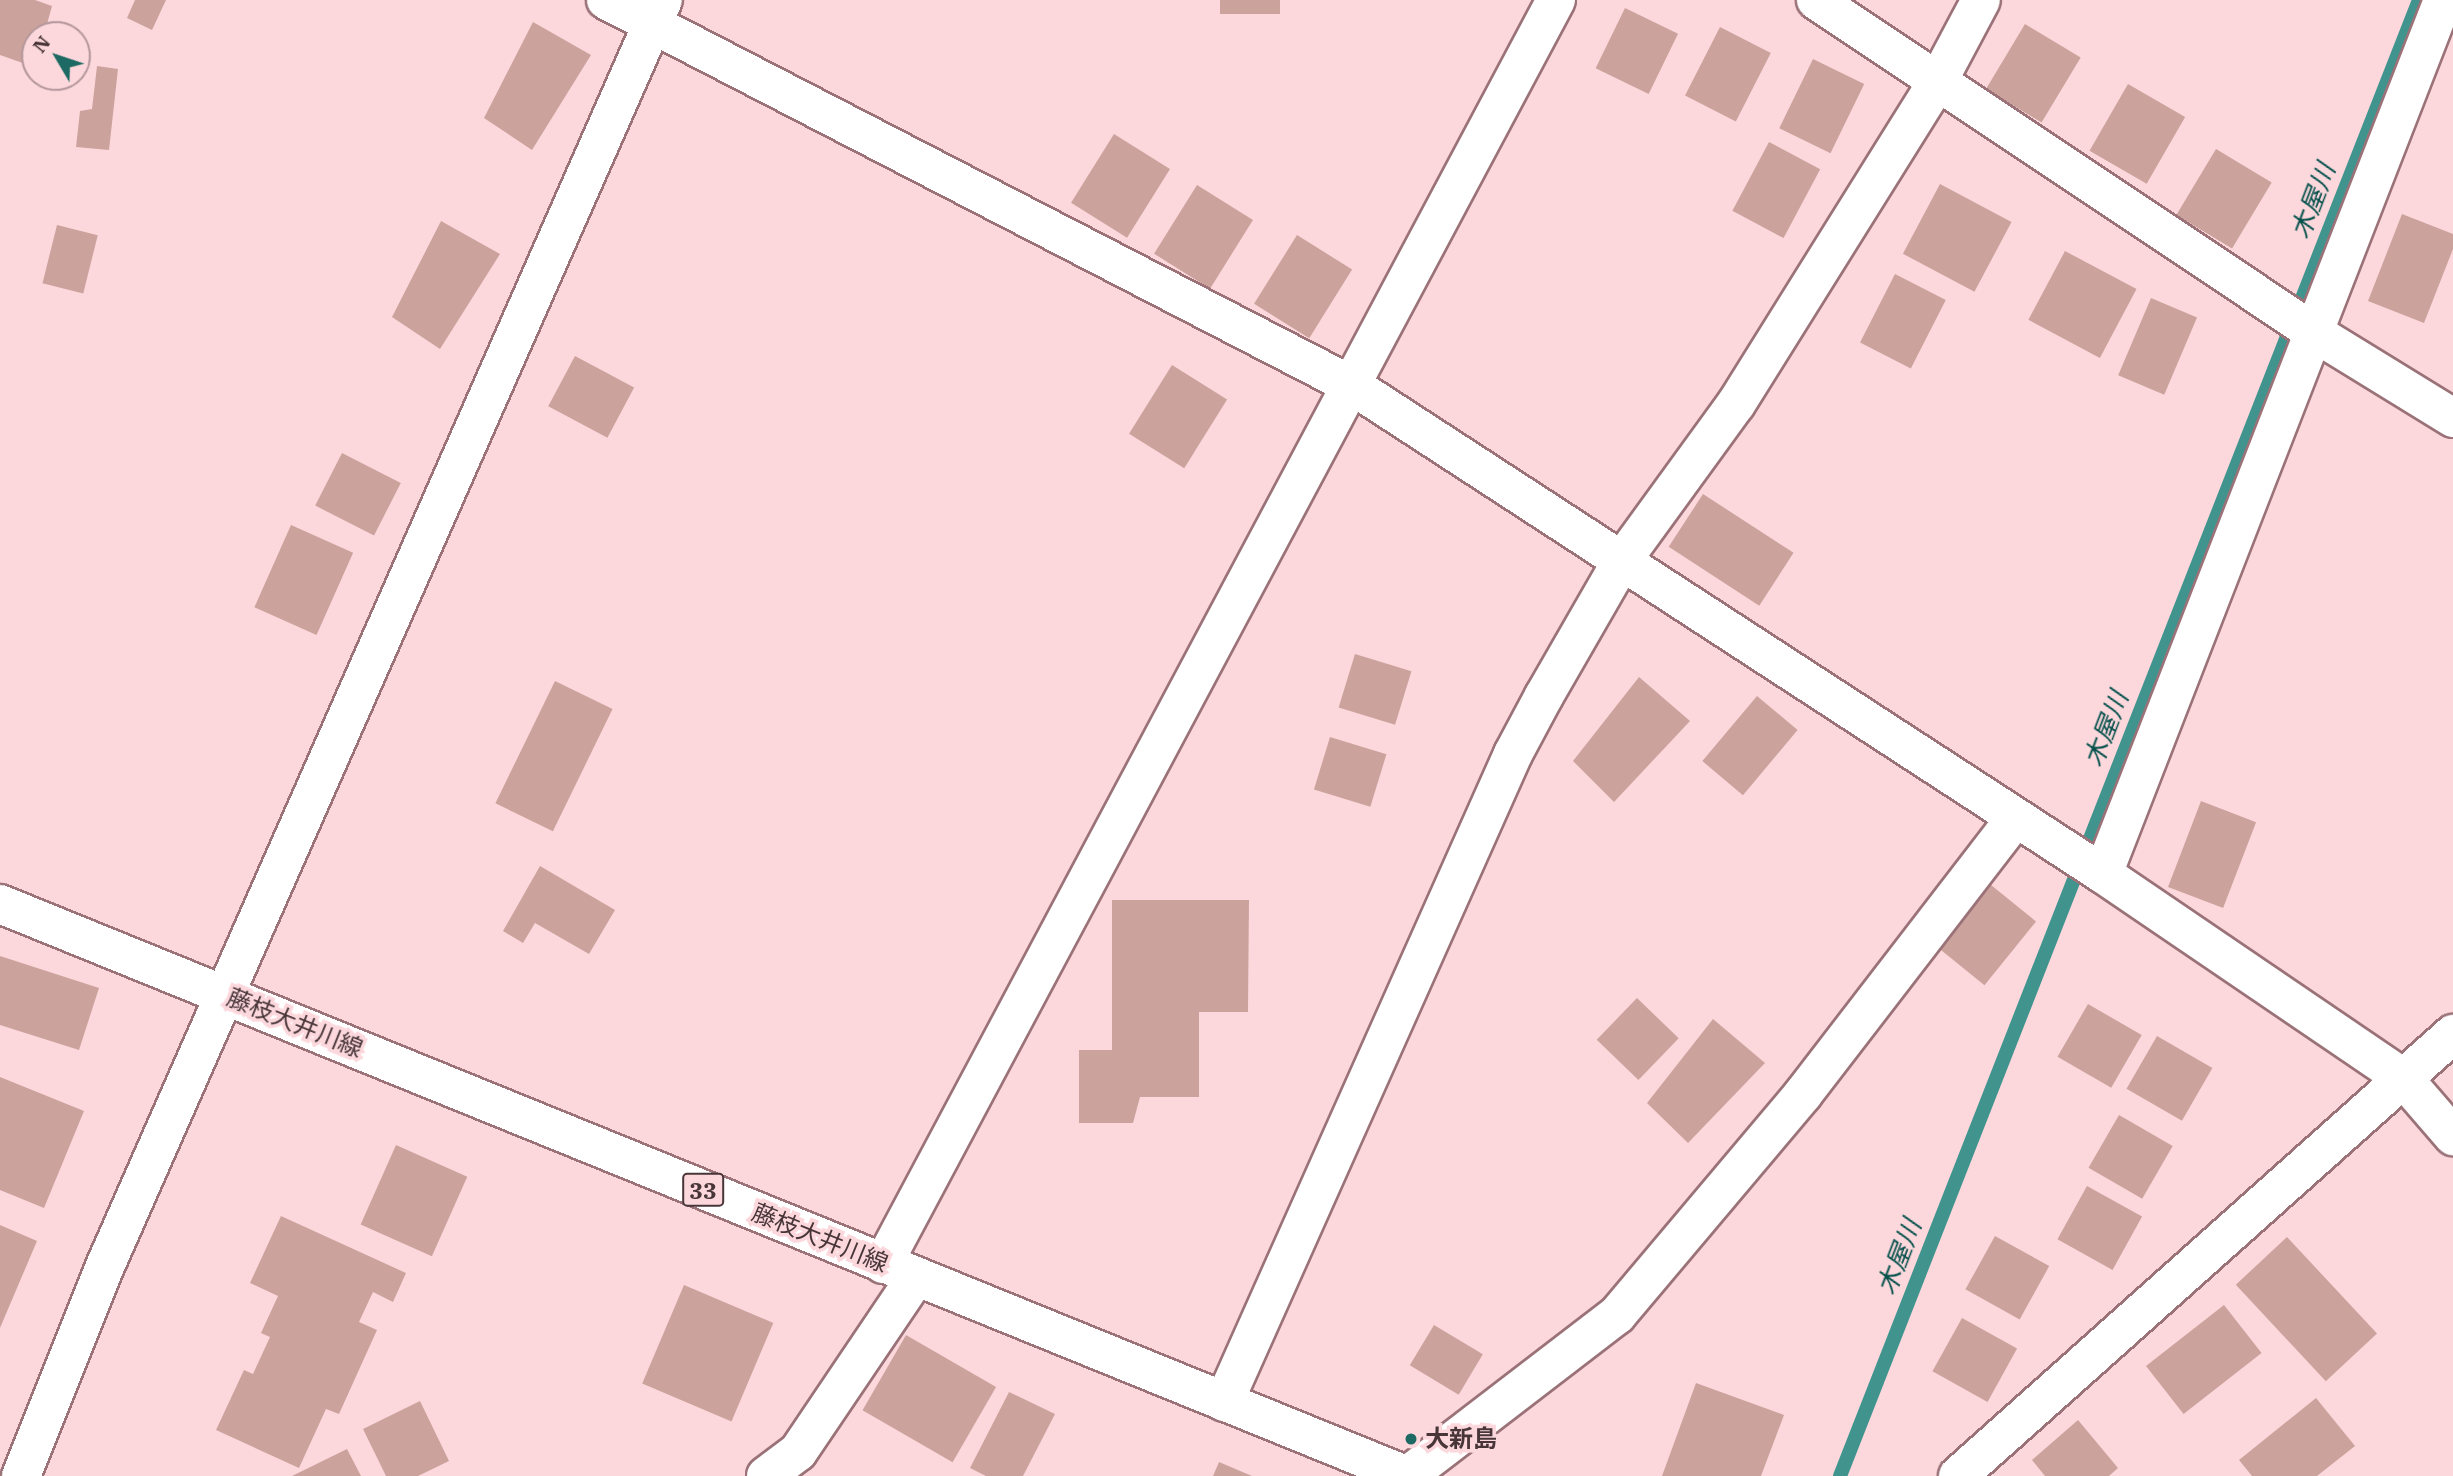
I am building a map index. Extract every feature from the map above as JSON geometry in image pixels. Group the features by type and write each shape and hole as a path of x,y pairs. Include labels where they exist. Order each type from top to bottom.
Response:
{"street":[{"path":"606,0 657,12 1353,386 2013,821 2085,864 2403,1078 2453,1136"},
{"path":"766,1476 798,1452 900,1271 1353,386 1556,0"},
{"path":"1816,0 1939,79 2298,322 2453,418"},
{"path":"1224,1402 1513,754 1621,562 1736,404 1939,79 1981,0"},
{"path":"2085,864 2298,322 2444,0"},
{"path":"21,1476 106,1264 228,995 657,12"},
{"path":"1407,1476 1616,1315 1803,1094 2013,821"},
{"name":"藤枝大井川線","path":"0,904 1407,1476"},
{"path":"1958,1476 2453,1034"}],"building":[{"path":"0,0 35,0 52,6 48,21 21,21 21,62 0,55"},
{"path":"135,0 166,0 152,30 127,18"},
{"path":"1220,0 1280,0 1280,14 1220,14"},
{"path":"1625,8 1678,34 1649,94 1596,68"},
{"path":"533,22 591,55 532,150 484,118"},
{"path":"2025,24 2081,57 2042,123 1986,89"},
{"path":"1720,27 1771,53 1736,121 1685,96"},
{"path":"1813,59 1864,84 1830,153 1779,128"},
{"path":"97,66 118,69 109,150 76,147 80,111 92,109"},
{"path":"2128,84 2185,117 2147,184 2090,151"},
{"path":"1114,134 1170,169 1127,238 1071,203"},
{"path":"1769,142 1820,169 1784,238 1732,211"},
{"path":"2216,149 2272,182 2232,248 2176,215"},
{"path":"1940,184 2012,222 1974,292 1903,254"},
{"path":"1197,185 1253,220 1210,289 1154,254"},
{"path":"2402,214 2453,234 2453,249 2424,323 2368,301"},
{"path":"441,221 500,254 440,349 392,317"},
{"path":"57,225 98,235 83,293 42,283"},
{"path":"1297,235 1352,269 1309,338 1254,304"},
{"path":"2065,251 2137,289 2100,358 2028,320"},
{"path":"1895,274 1946,300 1911,368 1860,343"},
{"path":"2151,298 2197,318 2164,395 2118,375"},
{"path":"575,356 634,387 607,438 548,406"},
{"path":"1172,365 1227,399 1184,468 1129,434"},
{"path":"342,453 401,483 374,536 315,506"},
{"path":"1703,494 1794,553 1759,606 1669,547"},
{"path":"291,525 353,553 317,635 254,607"},
{"path":"1355,654 1411,671 1395,725 1339,708"},
{"path":"1639,677 1690,721 1614,802 1573,761"},
{"path":"555,681 613,709 553,831 495,803"},
{"path":"1757,696 1798,730 1743,795 1702,761"},
{"path":"1330,737 1386,754 1370,807 1314,790"},
{"path":"2201,801 2256,822 2223,908 2168,887"},
{"path":"540,866 615,910 589,954 535,923 523,943 503,931"},
{"path":"1991,885 2036,922 1984,985 1939,949"},
{"path":"1112,900 1249,900 1248,1012 1199,1012 1199,1097 1140,1097 1133,1123 1079,1123 1079,1050 1112,1050"},
{"path":"0,956 99,988 79,1050 0,1025"},
{"path":"1637,998 1679,1038 1638,1080 1597,1040"},
{"path":"2088,1004 2142,1035 2111,1088 2058,1057"},
{"path":"1713,1019 1765,1063 1688,1143 1647,1103"},
{"path":"2157,1036 2212,1068 2182,1121 2126,1089"},
{"path":"0,1077 84,1111 44,1208 0,1190"},
{"path":"2119,1115 2173,1146 2142,1199 2088,1168"},
{"path":"396,1145 467,1177 432,1256 361,1224"},
{"path":"2087,1186 2142,1217 2113,1270 2057,1239"},
{"path":"281,1216 406,1273 393,1302 373,1292 359,1322 377,1330 339,1414 326,1409 299,1468 216,1430 244,1370 253,1374 270,1337 261,1333 278,1296 250,1283"},
{"path":"0,1225 37,1241 0,1328"},
{"path":"1995,1236 2049,1266 2020,1319 1965,1289"},
{"path":"2287,1237 2377,1334 2326,1381 2236,1285"},
{"path":"684,1285 773,1323 731,1421 642,1383"},
{"path":"2224,1305 2262,1353 2184,1414 2146,1366"},
{"path":"1962,1318 2017,1349 1988,1402 1932,1371"},
{"path":"1434,1325 1483,1354 1459,1395 1410,1365"},
{"path":"906,1335 996,1387 953,1462 862,1410"},
{"path":"1696,1383 1784,1415 1761,1476 1662,1476"},
{"path":"1009,1392 1055,1414 1023,1476 986,1476 970,1468"},
{"path":"2316,1398 2355,1446 2317,1476 2252,1476 2239,1460"},
{"path":"420,1401 449,1461 418,1476 386,1476 363,1429"},
{"path":"2078,1420 2118,1468 2109,1476 2045,1476 2032,1460"},
{"path":"347,1449 361,1476 292,1476"},
{"path":"1219,1462 1252,1476 1213,1476"}],"waterway":[{"name":"木屋川","path":"1840,1476 2419,0"}],"place":[{"name":"大新島","path":"1411,1439"}]}
